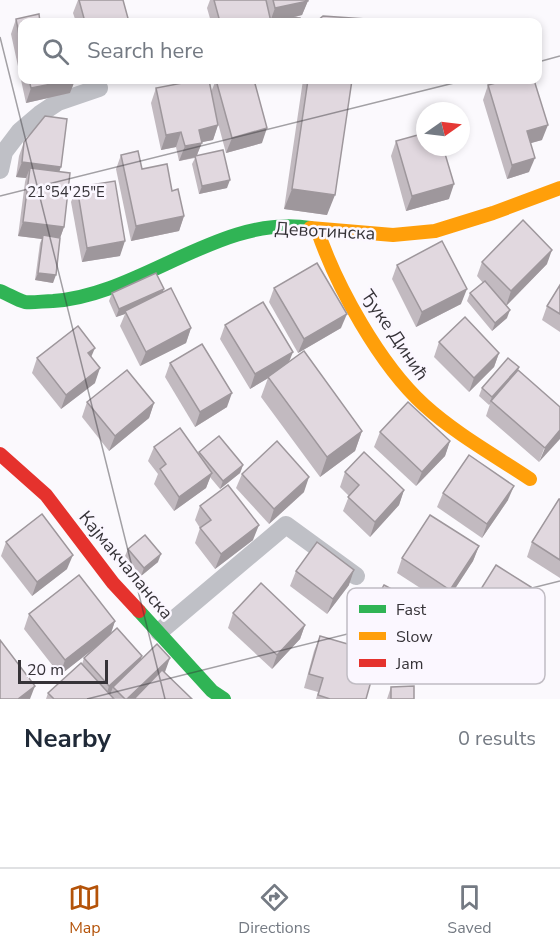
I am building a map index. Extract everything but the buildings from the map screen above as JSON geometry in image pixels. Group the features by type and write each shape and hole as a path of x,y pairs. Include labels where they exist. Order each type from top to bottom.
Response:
{"street":[{"name":"Девотинска","path":"0,291 26,302 65,300 100,291 236,235 270,227 299,226 393,235 435,231 557,194"},
{"name":"Ђуке Динић","path":"317,229 325,256 355,311 386,360 410,392 438,417 530,479"},
{"name":"Кајмакчаланска","path":"0,454 46,495 113,583 212,692 224,699"}],"lane":[{"path":"0,170 4,152 20,131 40,114 58,102 99,88"},
{"path":"159,632 286,525 356,576"}],"traffic: fast":[{"path":"0,291 25,302 85,296 245,232 277,227 310,228"},
{"path":"139,611 212,691 224,699"}],"traffic: slow":[{"path":"310,228 393,235 435,231 493,213 560,188"},
{"path":"317,229 348,299 391,369 424,405 449,425 530,479"}],"traffic: jam":[{"path":"0,454 46,495 113,583 139,611"}]}
